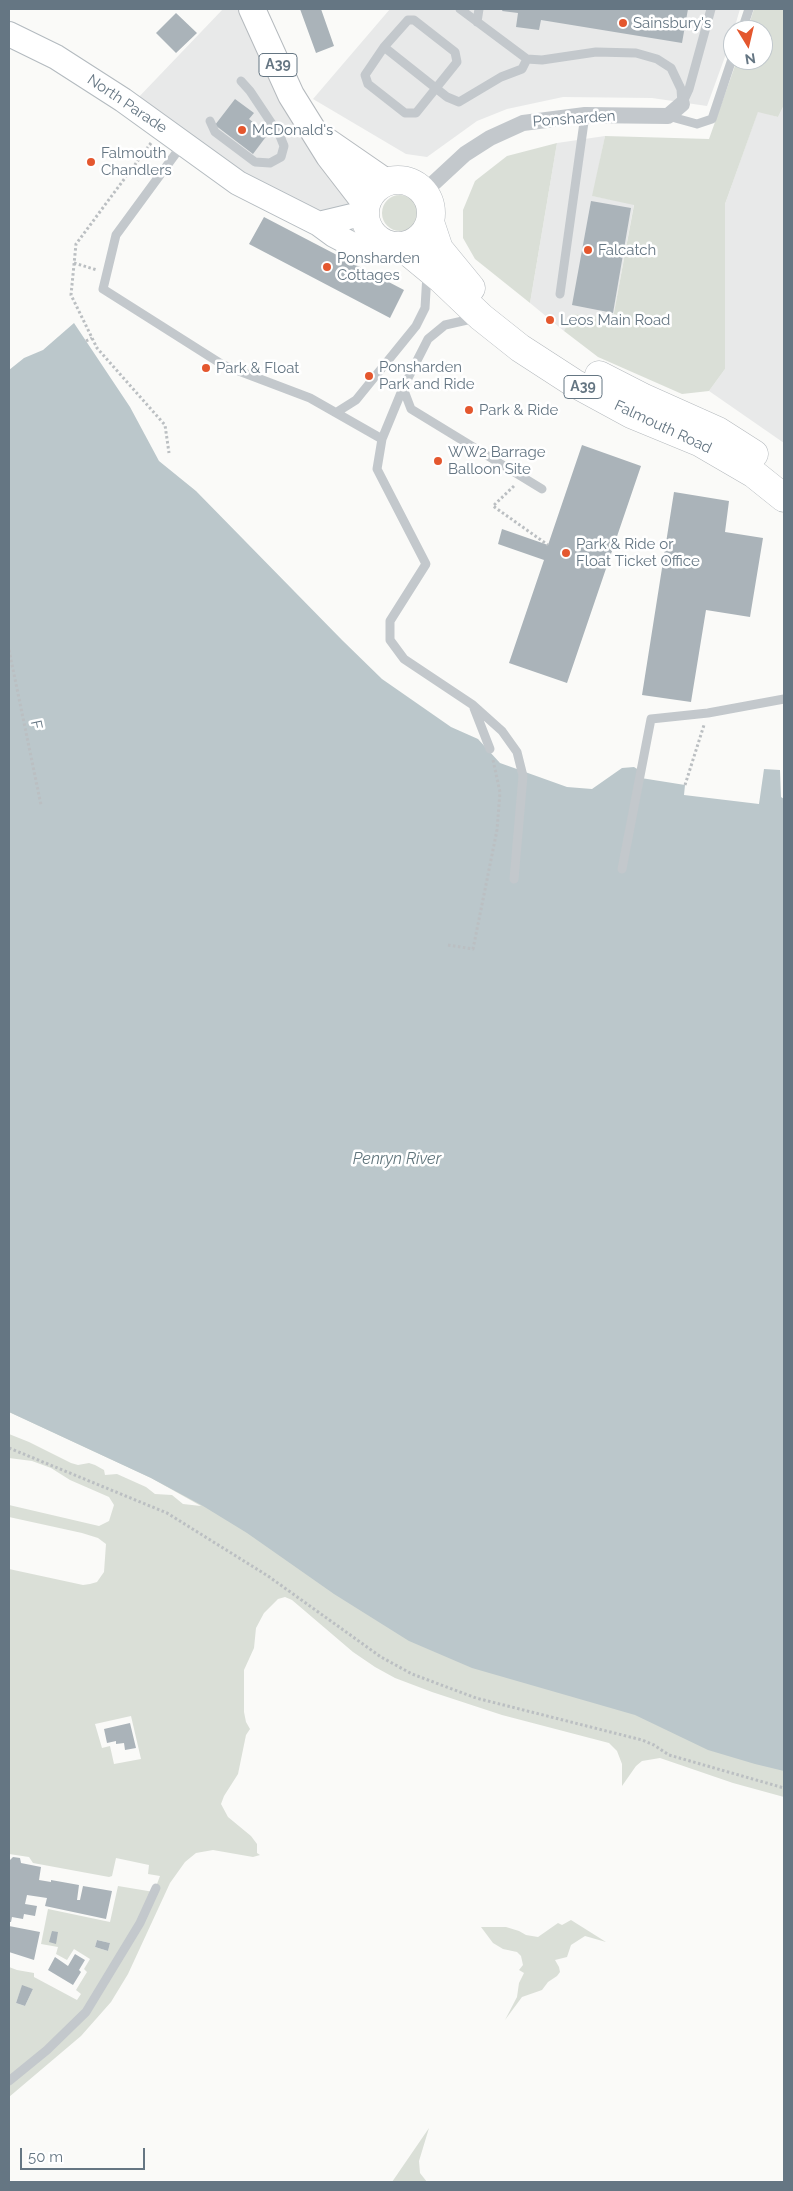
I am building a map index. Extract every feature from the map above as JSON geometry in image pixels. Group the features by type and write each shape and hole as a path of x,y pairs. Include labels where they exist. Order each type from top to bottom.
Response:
{"highway":[{"path":"366,208 371,194 386,182 407,181 417,185 424,192"},
{"name":"Falmouth Road","path":"424,192 430,201 432,212 430,222 438,249 477,295 526,332 583,366 642,397 718,431 771,465 784,476"},
{"name":"Falmouth Road","path":"366,208 370,230 427,268 481,317 520,348 574,383 631,414 699,442 754,474 784,498"},
{"path":"392,244 411,244 420,238 430,222"}],"main road":[{"name":"A39","path":"252,9 291,95 329,156 366,208"},
{"name":"A39","path":"307,120 328,141 386,182"}],"street":[{"name":"North Parade","path":"9,34 70,66 123,100 238,183 319,224 334,235 355,246 367,247 392,244"},
{"path":"668,116 682,104"},
{"name":"Ponsharden","path":"424,192 465,154 490,138 522,123 585,115 668,116"},
{"path":"319,224 366,208"}],"lane":[{"path":"460,9 527,59 542,60 596,52 636,53 657,59 671,68 681,89 682,104"},
{"path":"477,22 479,9"},
{"path":"682,104 689,89 711,9"},
{"path":"408,20 414,20 455,52 457,62 416,113 405,113 368,84 366,75 384,47 408,20"},
{"path":"384,47 447,97 459,102 501,77 522,70 527,59"},
{"path":"668,116 697,124 712,119 728,70"},
{"path":"210,121 215,132 255,162 266,163 276,161 281,157 284,152 282,141 250,90 241,81"},
{"path":"560,294 585,115"},
{"path":"183,143 116,235 103,289 223,365 310,398 382,439"},
{"path":"336,412 356,400 416,326 425,308 427,268"},
{"path":"481,317 445,325 428,339 403,388 382,439 377,469 426,564 390,621 390,640 404,659 473,705 502,730 517,752 523,776 514,879"},
{"path":"403,388 411,409 542,489"},
{"path":"622,869 651,719 708,713 784,699"},
{"path":"473,705 490,750"},
{"path":"9,2081 53,2045 86,2012 140,1923 156,1888"}],"path":[{"path":"74,263 107,272"},
{"path":"86,341 92,338"},
{"path":"164,425 169,453"},
{"path":"523,476 493,506 548,545"},
{"name":"F","path":"9,650 40,805"},
{"path":"685,785 708,713"},
{"path":"448,945 473,949 497,830 500,792 490,750"},
{"path":"9,1448 167,1513 268,1576 381,1657 412,1674 476,1698 642,1740 654,1745 669,1756 784,1788"}],"shaded area":[{"path":"223,9 242,9 351,203 319,216 243,178 135,101"},
{"path":"390,9 740,9 737,20 723,20 723,62 707,106 652,98 563,97 507,109 477,121 427,157 406,154 313,99"},
{"path":"754,9 784,9 784,105 778,117 758,112 725,204 725,369 709,391 682,394 598,357 564,331 572,314 613,318 634,205 592,196 605,136 709,139 733,70 773,70 773,20 750,20"},
{"path":"784,105 784,443 709,391 725,369 725,204 758,111 778,117"},
{"path":"605,136 593,196 634,204 613,318 572,314 564,331 530,303 557,143"},
{"path":"557,143 530,303 475,259 463,238 463,210 475,181 507,156"},
{"path":"400,195 407,196 413,200 417,206 417,220 413,226 407,230 400,231 393,230 387,226 383,220 382,213 383,206 387,200 393,196"},
{"path":"784,1166 784,1797 733,1783 660,1758 642,1761 636,1766 622,1786 622,1764 617,1751 609,1743 502,1715 395,1678 353,1652 292,1600 285,1597 278,1599 264,1613 256,1628 254,1648 244,1670 244,1712 250,1729 246,1735 238,1774 221,1804 228,1817 251,1836 257,1844 257,1853 260,1855 253,1857 213,1850 196,1853 185,1862 170,1883 128,1974 111,2002 81,2036 9,2097 9,1967 34,1973 34,1977 77,2000 81,1994 76,1990 87,1972 84,1969 90,1959 74,1949 67,1960 56,1954 58,1947 41,1944 48,1909 110,1922 118,1886 154,1892 160,1876 148,1874 149,1865 116,1858 112,1876 109,1877 33,1863 29,1857 9,1854 9,1569 83,1585 90,1584 97,1582 104,1572 106,1544 98,1538 82,1533 9,1517 9,1505 99,1526 109,1521 114,1505 109,1497 70,1480 51,1468 32,1461 9,1458 9,1434 71,1463 78,1465 89,1463 104,1470 105,1475 117,1474 146,1487 155,1494 172,1495 183,1504 201,1506 151,1478 9,1412","holes":["131,1716 141,1759 114,1764 110,1746 102,1748 95,1724","97,1940 110,1943 108,1951 95,1947","22,1986 33,1989 25,2006 16,2003"]},
{"path":"571,1920 606,1942 585,1936 571,1945 567,1957 555,1960 560,1972 557,1976 548,1982 542,1990 522,1997 505,2020 517,1997 519,1983 524,1973 519,1970 523,1965 521,1956 517,1952 503,1949 493,1943 481,1927 506,1927 526,1935 538,1937 558,1923 562,1925"},
{"path":"429,2128 419,2161 420,2173 427,2182 392,2182"}],"water":[{"name":"Penryn River","path":"74,323 130,407 159,461 196,491 382,679 451,727 478,739 500,763 567,787 592,789 622,768 634,767 642,772 641,778 685,785 684,795 759,804 764,769 780,770 781,797 784,799 784,1771 708,1750 635,1715 472,1668 409,1641 334,1594 247,1533 203,1506 151,1478 9,1412 9,370 24,358 43,350"}],"building":[{"path":"300,9 321,9 334,46 316,53"},
{"name":"Sainsbury's","path":"503,9 688,9 682,43 541,20 539,30 516,27 518,13 502,11"},
{"path":"176,13 197,33 176,53 156,33"},
{"name":"McDonald's","path":"235,99 254,113 249,119 268,134 253,154 215,125"},
{"path":"591,201 631,208 613,313 572,305"},
{"name":"Ponsharden Cottages","path":"264,217 404,290 390,318 249,244"},
{"path":"582,445 641,466 567,683 509,663 544,560 498,544 502,529 548,545"},
{"path":"674,492 729,501 725,532 763,538 750,617 706,610 691,702 642,695"},
{"path":"130,1723 136,1748 125,1750 124,1743 116,1744 116,1741 107,1743 104,1729"},
{"path":"13,1857 20,1858 21,1863 41,1867 39,1880 79,1885 77,1900 80,1900 83,1886 112,1891 106,1919 45,1906 47,1898 27,1895 25,1904 37,1906 35,1916 24,1914 23,1919 12,1917 11,1922 9,1922 9,1861"},
{"path":"9,1926 40,1932 34,1960 9,1952"},
{"path":"52,1931 58,1932 56,1944 49,1942"},
{"path":"97,1940 110,1943 108,1951 95,1947"},
{"path":"75,1954 85,1960 79,1970 81,1972 73,1985 48,1970 55,1957 68,1966"},
{"path":"22,1985 33,1989 25,2006 16,2003"}],"place":[{"name":"Sainsbury's","path":"623,23"},
{"name":"McDonald's","path":"242,130"},
{"name":"Falmouth Chandlers","path":"91,162"},
{"name":"Falcatch","path":"588,250"},
{"name":"Ponsharden Cottages","path":"327,267"},
{"name":"Leos Main Road","path":"550,320"},
{"name":"Park & Float","path":"206,368"},
{"name":"Ponsharden Park and Ride","path":"369,376"},
{"name":"Park & Ride","path":"469,410"},
{"name":"WW2 Barrage Balloon Site","path":"438,461"},
{"name":"Park & Ride or Float Ticket Office","path":"566,553"}]}
